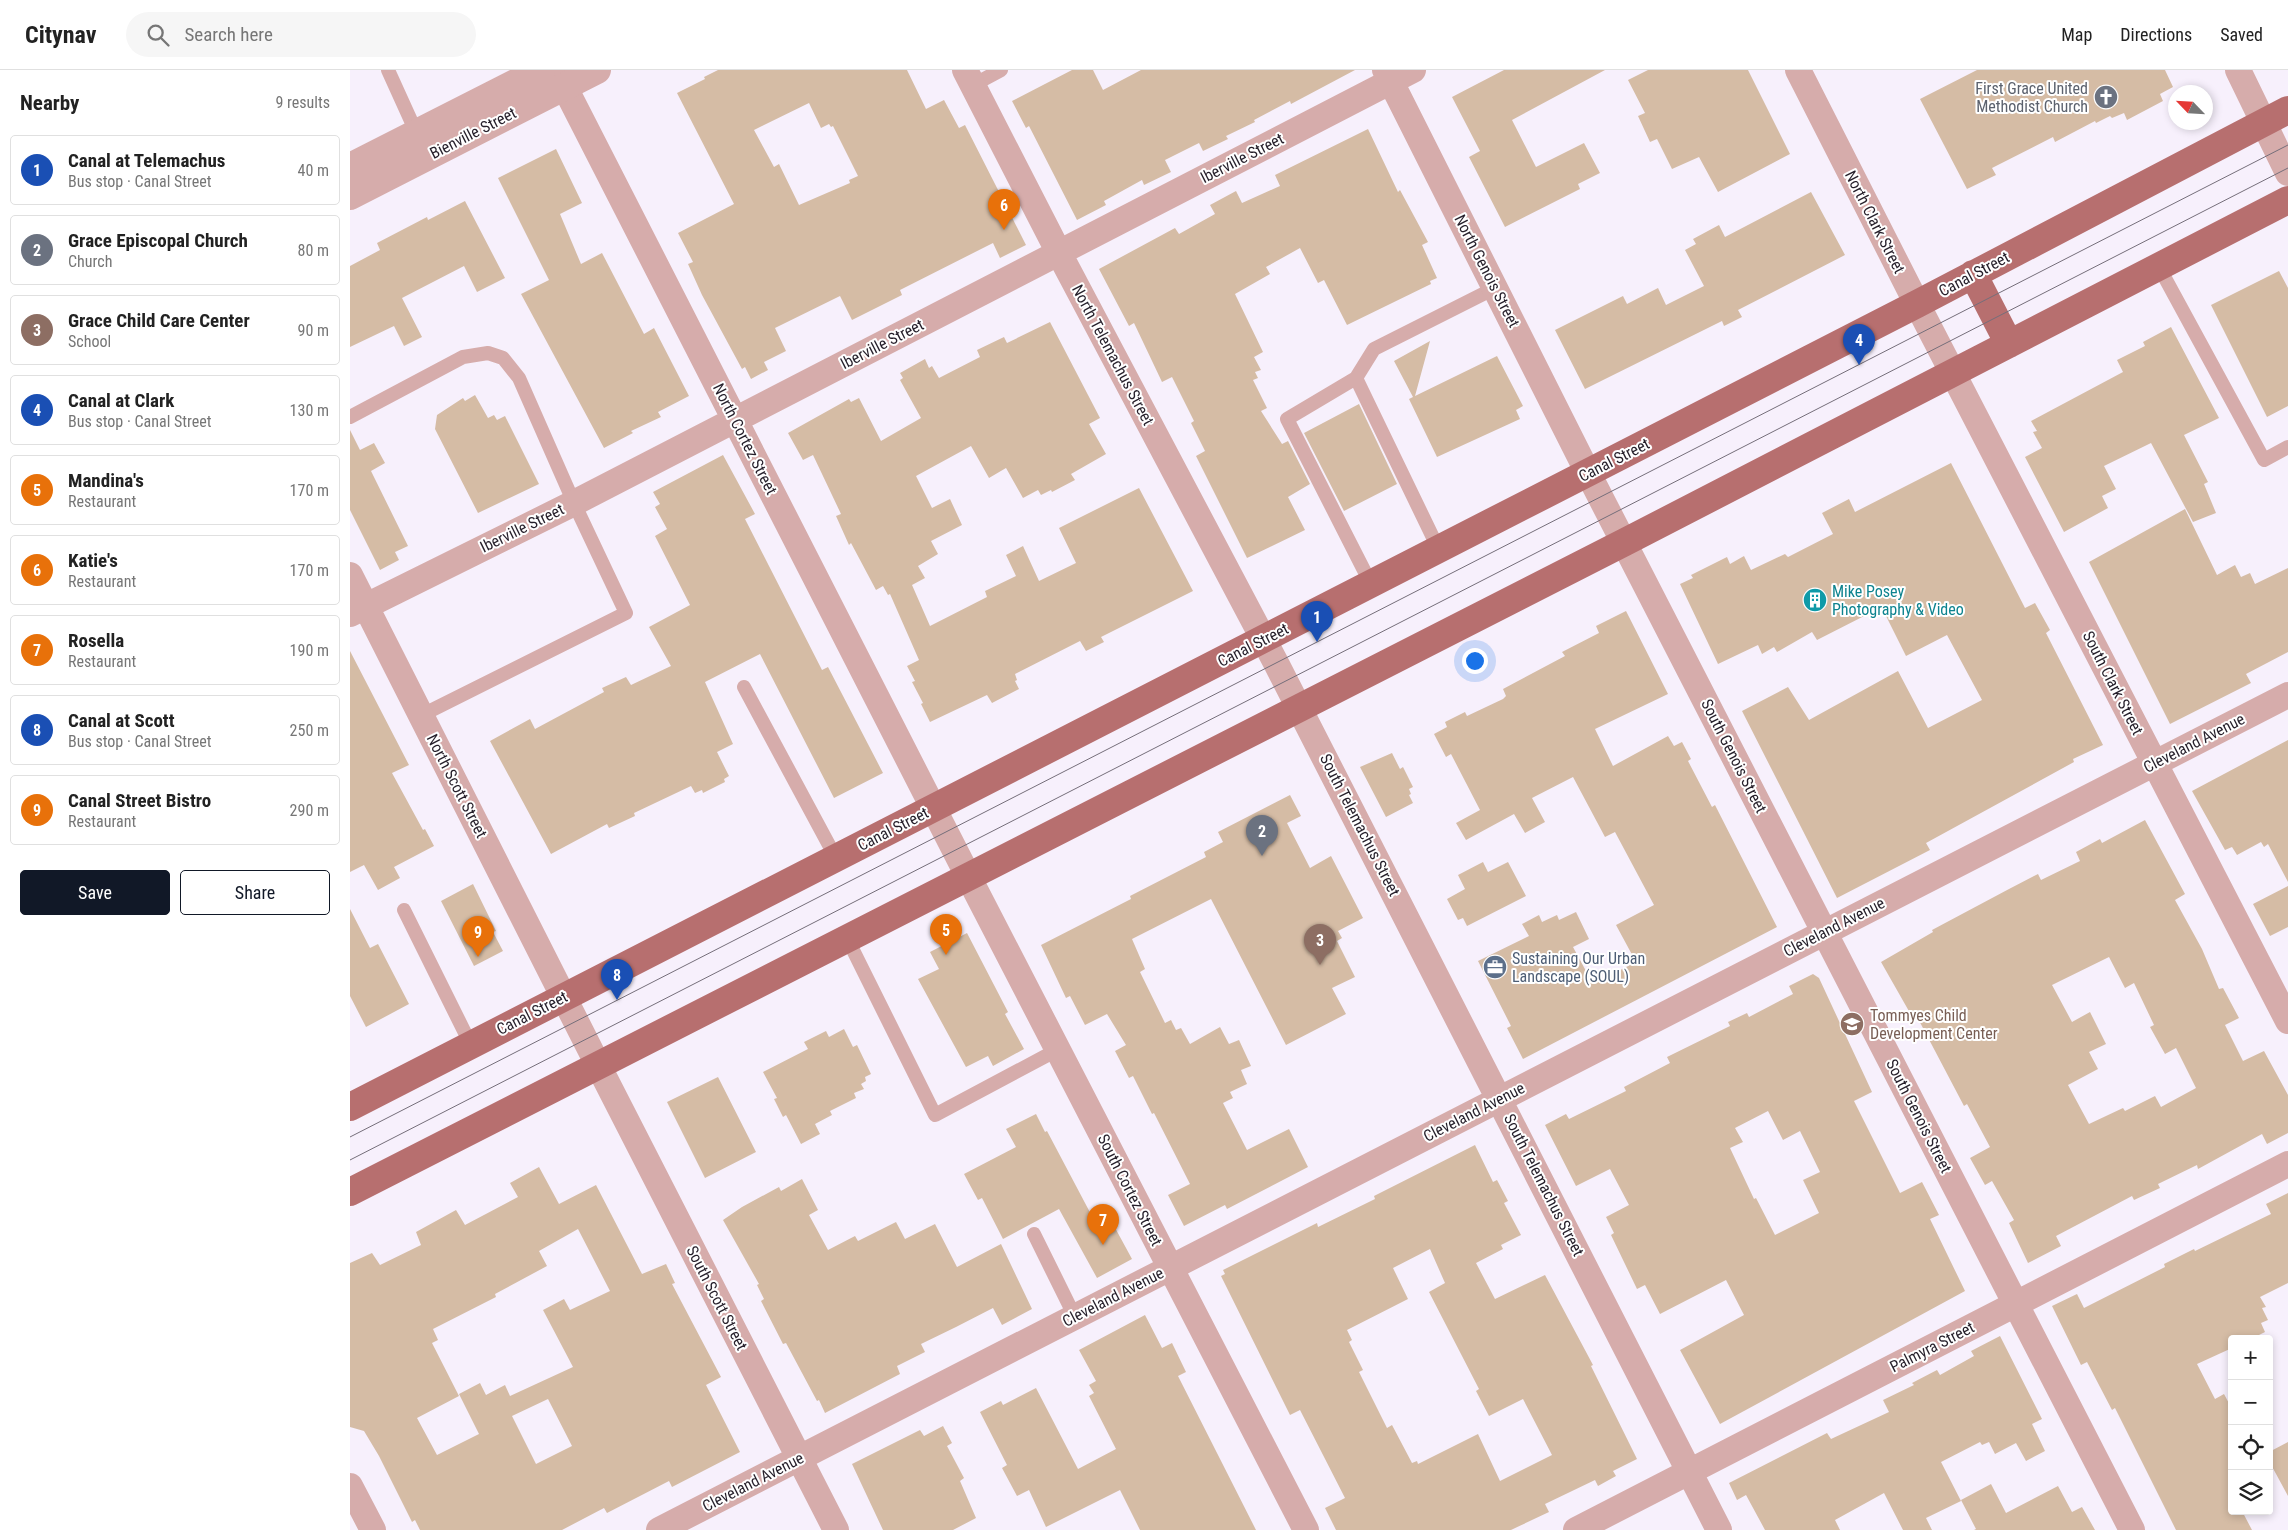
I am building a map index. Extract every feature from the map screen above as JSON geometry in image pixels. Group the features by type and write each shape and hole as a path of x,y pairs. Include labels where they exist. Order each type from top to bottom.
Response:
{"main road":[{"name":"Canal Street","path":"350,1107 1439,550 2288,110"},
{"path":"350,1192 1625,542 2288,200"},
{"path":"1973,274 2008,344"}],"street":[{"name":"Bienville Street","path":"350,167 541,70"},
{"name":"Bienville Street","path":"350,196 561,78 597,70"},
{"name":"North Clark Street","path":"1798,70 1952,373"},
{"path":"2238,70 2288,173"},
{"name":"Iberville Street","path":"358,609 574,503 1059,253 1396,74"},
{"name":"North Genois Street","path":"1396,74 1495,288 1625,542"},
{"name":"North Cortez Street","path":"561,78 968,876"},
{"name":"North Telemachus Street","path":"969,78 1059,253 1300,708"},
{"name":"South Clark Street","path":"1952,373 2288,1020"},
{"name":"South Genois Street","path":"1625,542 2132,1530"},
{"name":"North Scott Street","path":"350,575 358,609 422,715 598,1065"},
{"name":"Cleveland Avenue","path":"659,1530 2288,695"},
{"name":"South Telemachus Street","path":"1300,708 1719,1530"},
{"name":"South Cortez Street","path":"968,876 1306,1530"},
{"name":"South Scott Street","path":"598,1065 836,1530"},
{"name":"Palmyra Street","path":"1576,1530 2288,1164"},
{"path":"350,1486 373,1530"}],"lane":[{"path":"388,70 417,134"},
{"path":"969,78 1001,70"},
{"path":"2158,267 2264,460 2288,447"},
{"path":"1371,584 1287,419 1356,378 1374,349 1495,288"},
{"path":"350,417 463,357 488,353 503,358 519,378 574,503 626,613 422,715"},
{"path":"1356,378 1439,550"},
{"path":"744,687 836,858"},
{"path":"404,910 471,1045"},
{"path":"847,938 935,1115 1057,1050"},
{"path":"1034,1234 1075,1317"}],"building":[{"path":"718,70 907,70 926,109 944,100 959,128 965,125 1026,245 1000,258 993,243 900,290 902,295 852,320 840,296 775,328 786,351 764,362 768,370 751,379 745,367 742,369 702,295 688,264 693,262 678,233 734,204 677,93 705,79 704,77","holes":["809,103 821,128 829,124 831,127 833,126 858,176 849,180 850,183 799,205 779,164 774,167 754,130"]},
{"path":"1072,70 1093,70 1103,90 1141,70 1355,70 1291,104 1290,101 1254,120 1255,122 1226,136 1228,139 1203,151 1199,143 1165,160 1171,172 1144,185 1142,180 1104,201 1106,205 1077,220 1029,126 1026,128 1012,101"},
{"path":"1504,70 1605,70 1512,120 1536,167 1584,143 1600,173 1578,184 1580,189 1505,227 1469,157 1480,151 1452,97"},
{"path":"1648,70 1748,70 1790,154 1718,192 1699,157 1672,169 1657,139 1650,142 1638,116 1645,113 1628,80"},
{"path":"1977,70 2165,70 2172,85 2168,85 2168,90 2160,94 2163,101 2127,120 2124,113 2112,118 2110,116 2096,123 2095,121 2055,142 2053,137 1992,168 1996,175 1967,189 1920,99"},
{"path":"1368,129 1398,192 1400,190 1428,242 1422,245 1437,278 1430,281 1431,284 1347,325 1324,280 1318,283 1300,248 1266,267 1270,274 1235,294 1263,352 1254,357 1261,370 1255,372 1258,378 1253,380 1267,408 1261,411 1282,444 1288,441 1310,484 1288,497 1305,530 1247,558 1196,456 1205,451 1191,423 1194,421 1172,377 1162,382 1134,323 1129,326 1099,269 1175,228 1179,234 1215,214 1210,205 1236,191 1242,203 1280,186 1275,175"},
{"path":"556,149 582,203 560,214 581,264 602,253 644,334 654,328 689,396 658,412 661,417 631,431 633,433 604,448 521,294 549,280 498,178"},
{"path":"1811,192 1845,255 1738,310 1742,317 1724,326 1722,321 1585,389 1555,330 1623,296 1627,304 1658,288 1666,305 1704,286 1685,250 1696,244 1693,239 1719,225 1725,237"},
{"path":"465,201 505,278 477,292 464,266 402,298 422,337 404,346 394,326 350,347 350,266 380,250 377,243 427,217 428,220"},
{"path":"2279,271 2288,288 2288,406 2267,417 2211,305"},
{"path":"1050,322 1100,418 1089,424 1106,454 1071,474 1075,480 1052,492 1051,490 1041,495 1038,490 1023,498 1006,468 989,478 971,446 916,476 932,508 950,499 962,525 931,541 938,554 918,566 925,578 912,585 930,626 987,597 985,591 1016,576 1006,555 1023,546 1039,581 1076,563 1059,528 1139,488 1193,591 1101,637 1104,642 1086,651 1080,641 1015,674 1017,680 1015,681 1019,689 992,703 987,695 930,722 912,682 915,681 907,666 919,660 890,594 888,595 883,586 876,590 851,543 849,545 836,516 841,514 813,455 803,460 788,433 849,399 851,402 859,398 881,441 921,418 900,380 903,378 900,373 925,359 929,368 932,366 939,378 980,357 977,350 1004,337 1007,343"},
{"path":"2171,327 2219,418 2184,435 2208,482 2204,484 2216,513 2193,522 2151,443 2104,466 2116,489 2102,496 2108,508 2064,532 2025,457 2042,448 2033,432 2037,431 2031,421 2123,372 2117,360 2145,346 2143,342"},
{"path":"1430,341 1415,396 1497,356 1523,406 1516,410 1520,419 1437,457 1409,399 1413,397 1394,361"},
{"path":"475,395 488,418 494,415 497,420 505,416 539,484 478,513 435,429 437,415 463,398 465,401"},
{"path":"1359,404 1397,484 1344,511 1304,433"},
{"path":"350,430 360,450 374,443 385,463 371,471 408,546 395,552 399,560 380,570 350,510"},
{"path":"723,455 755,514 745,519 822,670 828,667 883,773 834,798 760,654 705,682 733,744 717,752 729,776 724,779 725,782 703,793 702,790 695,793 691,786 634,813 635,816 609,828 607,824 551,854 490,741 530,719 535,729 604,692 602,688 626,677 631,685 671,666 649,627 690,605 655,536 667,529 655,507 660,504 653,492"},
{"path":"1951,463 2025,608 2035,603 2050,630 2046,633 2103,745 2073,759 2074,762 1926,843 1930,850 1837,898 1742,711 1788,687 1809,720 1898,671 1928,728 1982,700 1947,635 1906,656 1884,612 1875,617 1872,612 1817,640 1812,632 1777,652 1774,647 1762,654 1758,645 1718,664 1680,584 1693,578 1691,575 1727,557 1730,564 1744,556 1751,570 1785,554 1788,557 1833,534 1822,513 1849,499 1855,512"},
{"path":"2185,509 2217,575 2235,565 2241,577 2250,573 2255,584 2288,568 2288,652 2246,674 2251,683 2170,724 2089,562"},
{"path":"1626,611 1668,694 1595,729 1613,766 1668,736 1674,746 1682,742 1691,759 1688,761 1712,807 1715,805 1777,927 1523,1059 1507,1028 1511,1026 1478,961 1529,936 1522,924 1539,915 1542,922 1557,915 1559,920 1576,912 1589,939 1573,947 1593,984 1636,962 1616,925 1654,905 1615,832 1605,837 1573,777 1532,798 1545,822 1525,833 1514,814 1466,840 1456,823 1480,810 1451,754 1446,757 1434,734 1447,727 1445,722 1465,712 1467,716 1503,699 1506,696 1503,689 1565,656 1562,652 1599,633 1596,626"},
{"path":"350,651 409,765 392,773 423,830 425,829 434,846 394,867 400,878 378,890 364,865 350,872"},
{"path":"2288,740 2288,882 2268,844 2264,847 2261,842 2237,855 2232,847 2225,850 2192,791"},
{"path":"1392,753 1400,769 1403,767 1413,787 1409,789 1411,794 1409,795 1413,803 1386,817 1360,767"},
{"path":"1290,795 1301,816 1287,823 1310,868 1331,856 1363,918 1338,931 1342,938 1337,941 1355,977 1332,988 1346,1014 1286,1045 1211,899 1132,939 1145,969 1140,972 1165,1023 1171,1020 1176,1030 1181,1028 1190,1044 1220,1027 1229,1044 1239,1040 1251,1066 1241,1070 1247,1084 1230,1092 1233,1098 1223,1103 1247,1150 1289,1129 1308,1167 1227,1209 1225,1205 1184,1226 1168,1195 1190,1184 1154,1113 1152,1114 1133,1076 1129,1078 1115,1051 1126,1045 1107,1014 1085,1025 1070,996 1066,998 1041,945 1131,899 1130,896 1206,857 1204,852 1223,842 1218,832"},
{"path":"2145,820 2185,894 2175,900 2202,949 2219,989 2223,988 2239,1018 2225,1025 2243,1061 2264,1051 2288,1095 2288,1133 2267,1144 2262,1134 2198,1169 2197,1165 2158,1184 2160,1188 2134,1200 2132,1196 2056,1236 2061,1246 2028,1263 2009,1223 2014,1220 1992,1181 1985,1185 1970,1158 1990,1147 1967,1104 1964,1106 1914,1011 1910,1013 1881,962 1933,932 1932,930 2038,874 2041,880 2080,861 2076,852 2100,839 2102,843","holes":["2109,957 2125,988 2134,983 2154,1025 2150,1027 2165,1054 2176,1048 2196,1088 2161,1107 2155,1096 2125,1111 2123,1108 2089,1124 2068,1085 2098,1069 2089,1052 2106,1044 2090,1012 2072,1022 2052,985"]},
{"path":"1483,862 1488,872 1508,862 1526,896 1467,926 1463,918 1458,920 1447,899 1465,889 1458,875"},
{"path":"473,884 496,931 493,932 503,951 474,966 441,901"},
{"path":"2288,886 2288,927 2270,936 2253,904"},
{"path":"350,909 370,948 378,944 409,1004 366,1027 350,996"},
{"path":"967,933 1008,1012 1005,1014 1024,1049 993,1066 988,1056 966,1067 918,979 939,969 930,952"},
{"path":"1813,974 1819,978 1872,1092 1854,1101 1900,1193 1922,1182 1939,1215 1930,1219 1965,1291 1720,1424 1680,1350 1744,1315 1726,1280 1660,1314 1645,1285 1637,1289 1611,1235 1614,1233 1606,1217 1629,1205 1610,1169 1576,1186 1545,1125 1566,1114 1569,1119 1626,1091 1624,1087 1670,1063 1667,1057 1730,1026 1728,1022 1747,1013 1749,1017 1793,994 1789,986","holes":["1768,1111 1783,1140 1800,1131 1820,1172 1803,1180 1819,1213 1775,1235 1756,1198 1754,1199 1730,1148 1743,1142 1735,1128"]},
{"path":"844,1029 853,1047 857,1045 871,1074 865,1077 866,1081 861,1084 864,1089 854,1093 856,1098 830,1111 832,1115 815,1124 820,1134 801,1144 786,1115 783,1117 774,1099 777,1098 763,1072 808,1049 804,1042 826,1031 829,1037"},
{"path":"718,1077 756,1152 705,1178 667,1102"},
{"path":"1036,1114 1094,1220 1107,1213 1132,1259 1097,1278 1059,1209 1003,1239 982,1198 978,1200 964,1174 1016,1147 1006,1129"},
{"path":"1475,1145 1493,1182 1497,1180 1508,1201 1504,1203 1521,1235 1501,1245 1503,1249 1476,1263 1495,1299 1545,1275 1593,1365 1591,1366 1637,1459 1613,1471 1616,1476 1598,1486 1595,1480 1545,1504 1549,1512 1511,1530 1336,1530 1325,1508 1345,1498 1300,1410 1290,1415 1221,1276 1225,1274 1223,1270 1317,1223 1318,1227 1375,1199 1374,1196","holes":["1430,1249 1445,1283 1429,1292 1479,1389 1476,1391 1489,1416 1523,1399 1552,1455 1500,1481 1478,1434 1418,1464 1417,1461 1412,1463 1392,1425 1387,1428 1359,1372 1363,1370 1349,1342 1352,1340 1347,1330 1408,1299 1393,1268"]},
{"path":"539,1167 559,1204 596,1185 642,1274 666,1264 675,1283 672,1284 721,1377 706,1385 740,1452 672,1487 669,1481 607,1513 604,1508 562,1530 420,1530 415,1520 412,1522 379,1456 364,1431 350,1427 350,1263 372,1253 380,1265 421,1245 416,1232 456,1210 465,1225 518,1197 510,1183","holes":["578,1229 610,1291 570,1310 564,1299 543,1310 573,1367 510,1396 505,1385 486,1395 480,1383 459,1394 479,1434 437,1455 417,1418 459,1396 432,1343 438,1340 433,1329 496,1297 495,1294 547,1266 539,1251","548,1399 572,1446 536,1464 512,1416"]},
{"path":"802,1179 818,1210 809,1215 828,1250 855,1236 858,1241 896,1222 905,1239 935,1224 957,1267 1001,1244 1032,1309 1002,1325 993,1308 921,1344 925,1352 897,1366 900,1374 825,1413 786,1343 783,1344 761,1301 764,1299 757,1285 759,1284 723,1220 742,1207 779,1187 781,1191"},
{"path":"2288,1193 2288,1283 2260,1297 2266,1307 2262,1308 2268,1320 2261,1323 2265,1332 2259,1335 2228,1335 2228,1350 2197,1364 2215,1399 2224,1394 2228,1402 2228,1515 2244,1515 2252,1530 2176,1530 2115,1408 2112,1410 2087,1362 2081,1365 2052,1306 2077,1294 2084,1308 2165,1267 2164,1264 2271,1214 2266,1204"},
{"path":"1145,1315 1162,1348 1172,1343 1186,1372 1178,1376 1256,1530 1140,1530 1120,1490 1046,1527 1029,1490 1017,1496 1002,1468 1007,1465 980,1412 1001,1401 1003,1405 1036,1388 1078,1469 1116,1449 1089,1396 1094,1393 1089,1385 1096,1381 1079,1350"},
{"path":"2000,1336 2042,1419 2032,1424 2045,1451 2026,1461 2016,1443 1995,1454 1989,1442 1982,1445 1980,1442 1941,1462 1961,1501 1926,1518 1932,1530 1903,1530 1884,1493 1835,1520 1840,1530 1765,1530 1746,1495 1737,1500 1729,1483 1827,1433 1831,1439 1889,1412 1883,1400 1914,1385 1912,1383 1937,1370 1940,1375 1974,1356 1971,1351"},
{"path":"943,1426 952,1443 947,1446 964,1478 960,1481 976,1518 953,1530 883,1530 852,1464 920,1430 924,1436"},
{"path":"2288,1442 2288,1496 2273,1468 2273,1450"},
{"path":"1991,1484 2006,1513 2058,1486 2072,1512 2082,1507 2095,1530 1974,1530 1976,1529 1961,1500"}],"tram line":[{"path":"350,1137 2288,145"},
{"path":"350,1160 2288,168"}],"place":[{"name":"First Grace United Methodist Church","path":"2106,97"},
{"name":"Katie's","path":"1004,230"},
{"name":"Canal at Clark","path":"1859,365"},
{"name":"Mike Posey Photography & Video","path":"1815,600"},
{"name":"Canal at Telemachus","path":"1317,642"},
{"name":"Grace Episcopal Church","path":"1262,856"},
{"name":"Mandina's","path":"946,955"},
{"name":"Canal Street Bistro","path":"478,957"},
{"name":"Grace Child Care Center","path":"1320,965"},
{"name":"Sustaining Our Urban Landscape (SOUL)","path":"1495,967"},
{"name":"Canal at Scott","path":"617,1000"},
{"name":"Tommyes Child Development Center","path":"1852,1024"},
{"name":"Rosella","path":"1103,1245"}]}
